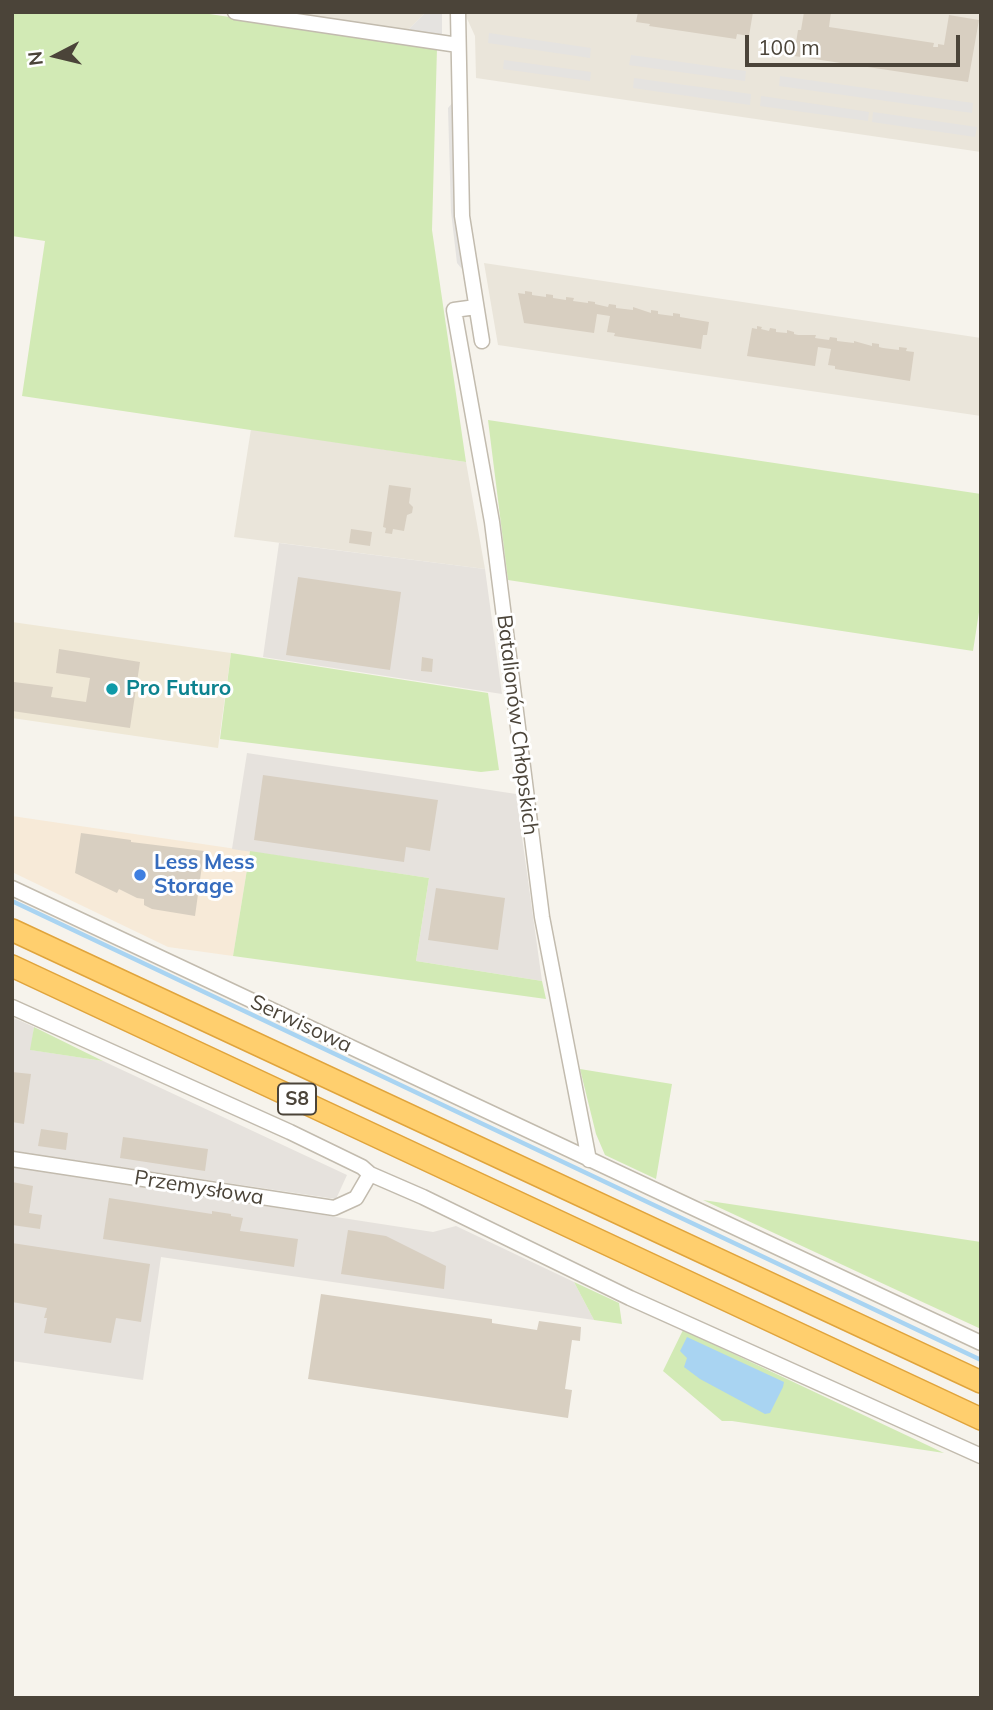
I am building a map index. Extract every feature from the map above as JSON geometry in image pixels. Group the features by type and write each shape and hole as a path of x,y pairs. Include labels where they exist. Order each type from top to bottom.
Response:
{"highway":[{"name":"S8","path":"12,930 981,1382"},
{"name":"S8","path":"12,966 981,1419"}],"street":[{"path":"235,12 458,45"},
{"path":"458,12 462,216 482,341"},
{"name":"Batalionów Chłopskich","path":"476,307 454,310 492,522 542,917 589,1160"},
{"name":"Serwisowa","path":"12,888 981,1343"},
{"path":"12,1007 290,1132 362,1167 370,1174 630,1298 981,1456"},
{"name":"Przemysłowa","path":"12,1159 334,1208 356,1198 370,1174"}],"shaded area":[{"path":"276,12 426,12 406,32"},
{"path":"426,12 442,12 442,39 406,32"},
{"path":"464,12 981,12 981,152 476,78 475,36"},
{"path":"489,33 591,48 590,58 488,43"},
{"path":"631,55 746,71 745,81 629,65"},
{"path":"504,60 591,72 590,81 503,69"},
{"path":"780,76 973,103 972,113 779,86"},
{"path":"634,78 751,94 750,105 633,88"},
{"path":"761,96 869,112 868,121 760,106"},
{"path":"453,102 456,225 462,269 457,263 451,212 448,108"},
{"path":"873,112 977,127 975,137 872,122"},
{"path":"484,263 981,338 981,416 498,345"},
{"path":"251,429 466,462 485,569 234,537"},
{"path":"279,543 485,569 502,694 263,657"},
{"path":"12,622 231,653 218,748 12,718"},
{"path":"247,753 516,794 542,981 416,961 429,878 232,849"},
{"path":"12,816 250,851 233,956 168,947 12,872"},
{"path":"12,1017 34,1027 31,1050 103,1061 347,1175 336,1199 12,1151"},
{"path":"12,1167 433,1232 456,1226 574,1282 594,1320 161,1257 143,1380 12,1361"}],"green space":[{"path":"12,12 196,12 437,48 432,230 466,462 22,396 45,241 12,236"},
{"path":"488,420 981,494 981,599 973,651 508,580"},
{"path":"231,653 488,693 499,770 481,772 220,739"},
{"path":"250,851 429,878 416,961 542,981 546,999 233,956"},
{"path":"34,1027 103,1061 30,1050"},
{"path":"580,1069 672,1084 656,1179 605,1155 596,1134"},
{"path":"703,1200 981,1242 981,1329 916,1299"},
{"path":"574,1282 619,1303 622,1324 594,1320"},
{"path":"683,1330 944,1453 722,1421 663,1371"}],"water":[{"path":"687,1337 784,1382 770,1413 765,1414 700,1379 684,1367 687,1358 680,1351"}],"building":[{"path":"638,12 753,12 749,36 737,34 736,39 649,26 650,24 636,22"},
{"path":"804,12 831,12 829,27 934,43 933,47 944,45 949,15 979,20 968,82 794,56"},
{"path":"525,291 532,292 532,295 553,295 553,298 566,300 566,297 574,298 573,301 595,302 608,307 609,304 616,305 616,308 633,310 633,307 651,313 651,310 658,311 658,314 680,314 680,317 709,322 707,335 703,335 701,349 614,336 615,333 607,332 610,316 597,314 594,333 524,323 518,293 525,294"},
{"path":"757,326 769,331 770,328 776,329 776,332 787,333 787,330 798,335 816,335 815,338 829,340 830,337 837,338 837,341 854,341 872,346 872,343 879,344 879,347 883,348 907,348 906,351 914,352 910,381 835,369 835,366 828,365 831,349 818,347 815,366 747,356 752,328 757,329"},
{"path":"389,485 411,488 409,503 413,507 412,513 407,515 404,531 393,529 392,534 385,533 386,528 383,527"},
{"path":"351,529 372,532 370,546 349,543"},
{"path":"298,577 401,592 390,670 286,655"},
{"name":"Pro Futuro","path":"59,649 140,662 130,728 12,711 14,682 53,687 51,697 86,702 90,678 56,673"},
{"path":"422,657 433,659 432,672 421,671"},
{"path":"263,775 438,800 430,851 406,847 404,862 254,840"},
{"name":"Less Mess Storage","path":"81,833 204,851 195,916 152,909 144,905 144,899 119,889 117,893 75,873"},
{"path":"436,888 505,898 498,950 428,940"},
{"path":"12,1072 31,1074 24,1124 12,1122"},
{"path":"41,1129 68,1133 66,1150 38,1146"},
{"path":"123,1137 208,1149 205,1171 120,1158"},
{"path":"12,1182 33,1186 29,1213 42,1215 40,1229 12,1225"},
{"path":"109,1198 212,1214 212,1211 243,1218 240,1231 298,1239 294,1267 103,1239"},
{"path":"348,1230 386,1236 446,1266 444,1289 341,1274"},
{"path":"12,1243 150,1264 141,1322 116,1318 111,1343 44,1333 47,1308 12,1302"},
{"path":"321,1294 492,1319 492,1323 537,1330 539,1321 581,1327 580,1341 572,1340 565,1389 572,1390 568,1418 308,1379"}],"waterway":[{"path":"12,901 981,1360"}],"place":[{"name":"Pro Futuro","path":"112,689"},
{"name":"Less Mess Storage","path":"140,875"}]}
